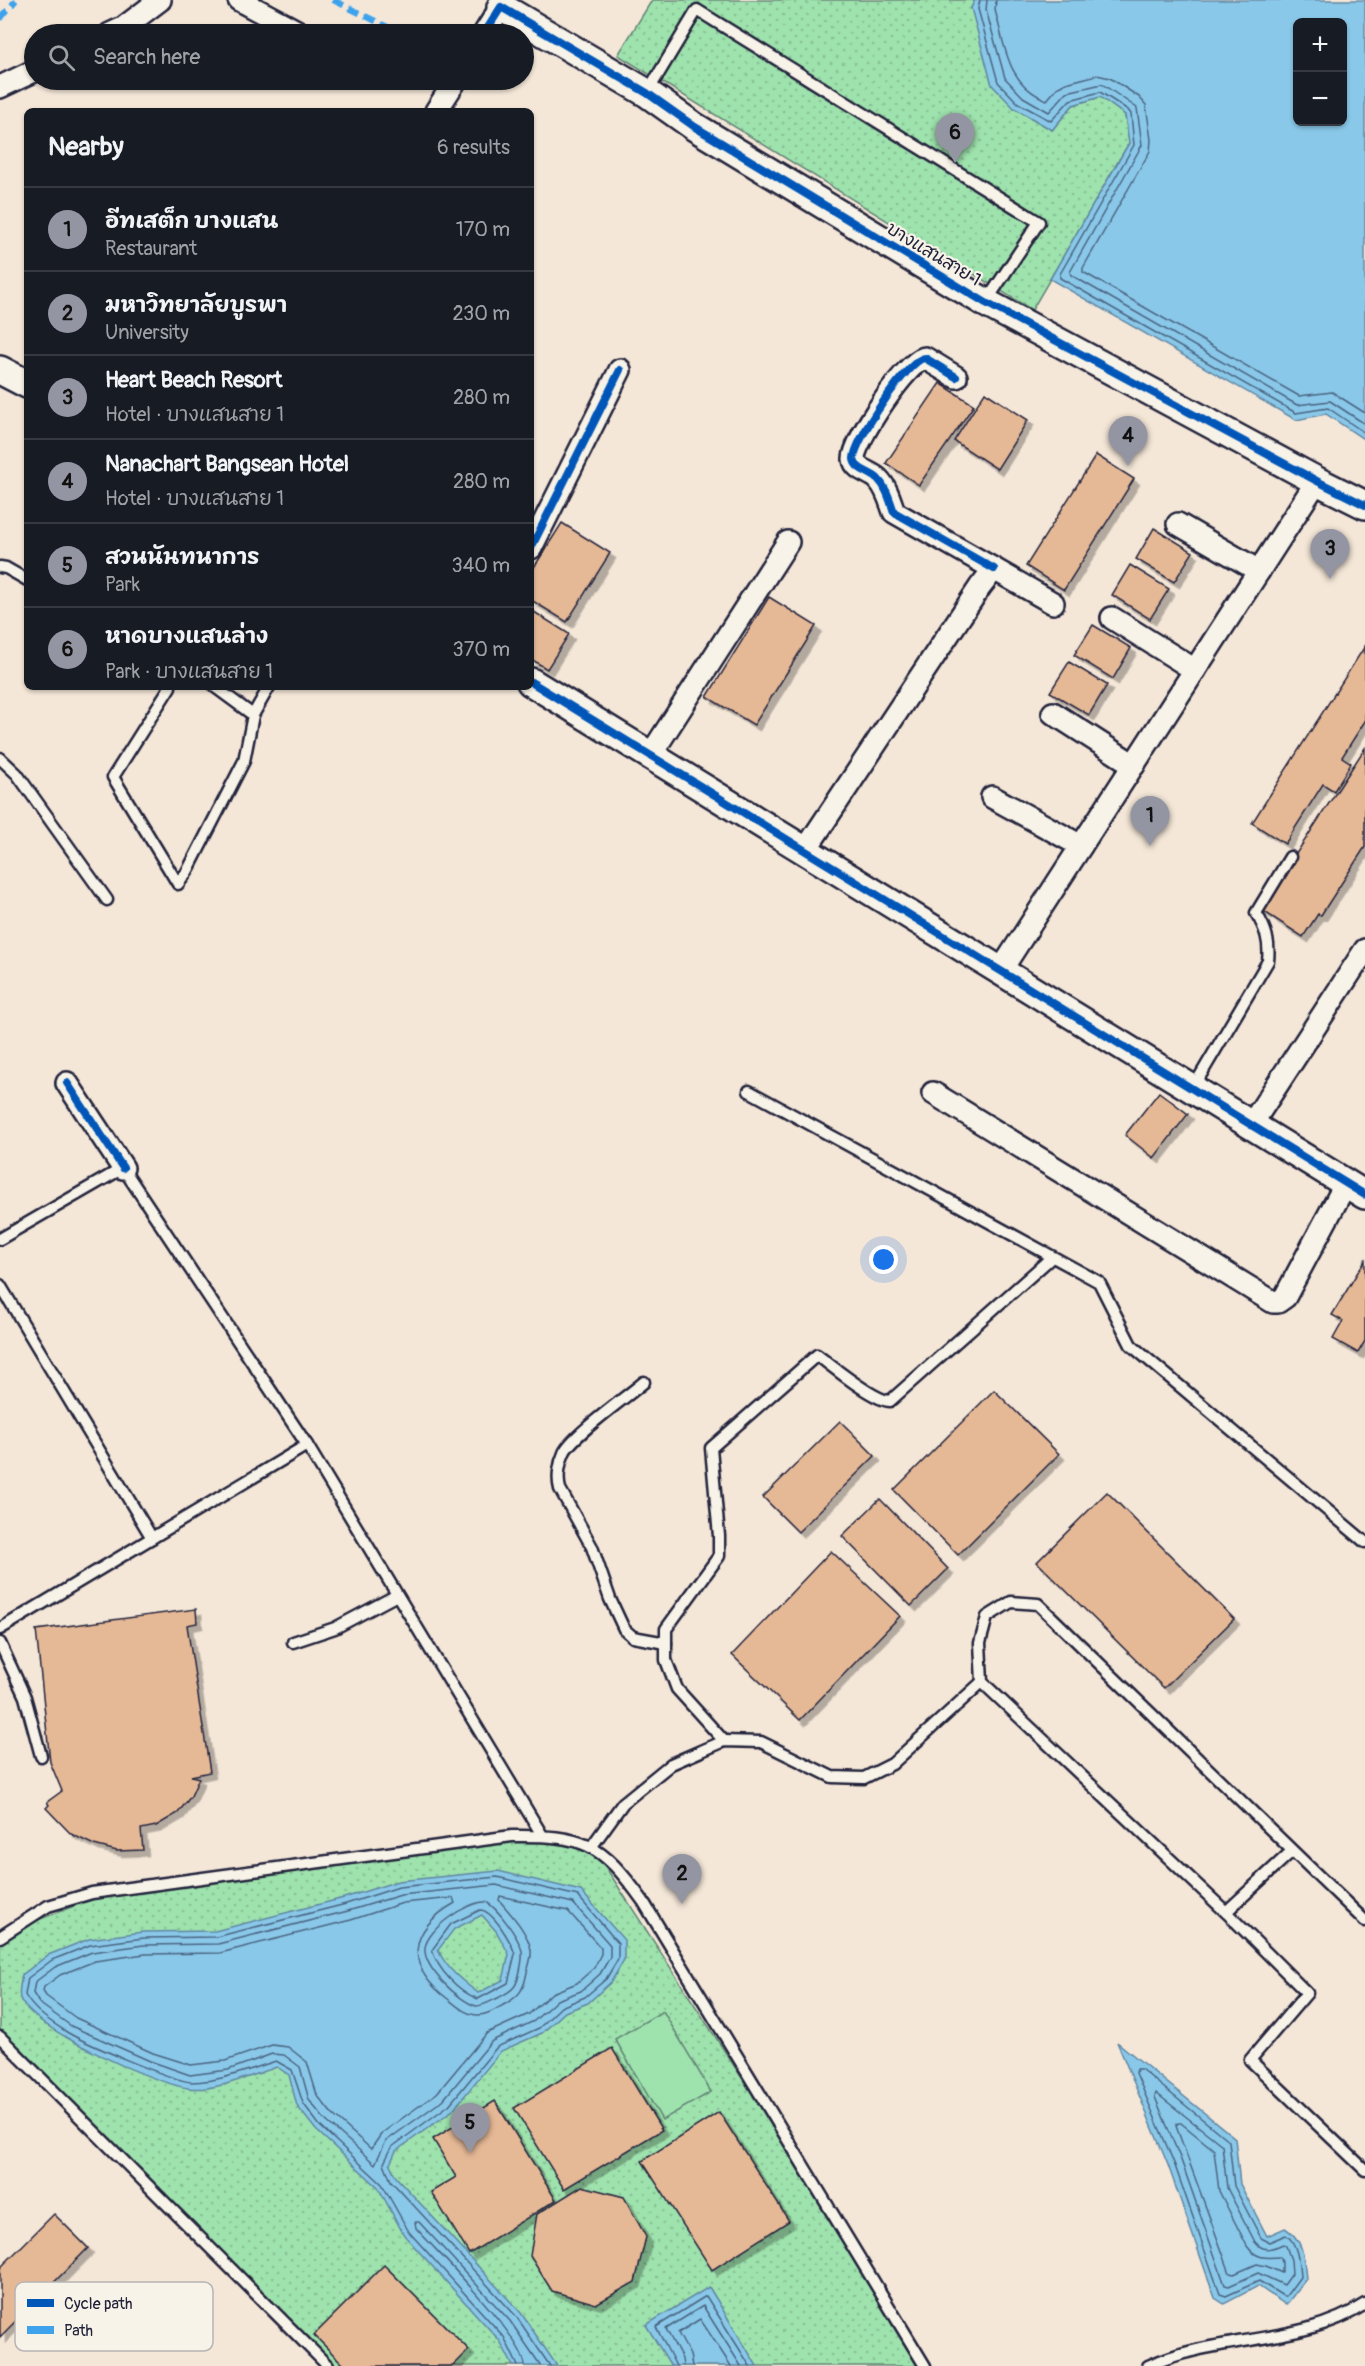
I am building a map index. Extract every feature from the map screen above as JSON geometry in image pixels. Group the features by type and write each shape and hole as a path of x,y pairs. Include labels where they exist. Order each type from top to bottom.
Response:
{"street":[{"path":"128,24 160,0"},
{"path":"239,0 283,24"},
{"path":"490,24 501,7"},
{"name":"บางแสนสาย 1","path":"501,7 530,24"},
{"name":"บางแสนสาย 1","path":"534,26 647,93 695,127 986,303 1365,505"},
{"path":"0,87 24,76"},
{"path":"438,108 450,90"},
{"path":"956,377 925,358 920,358 915,362 882,403 860,440 854,462 858,467 877,477 886,488 894,512 1053,603"},
{"path":"0,370 24,382"},
{"path":"534,542 620,370"},
{"path":"1001,970 1317,481"},
{"path":"1178,524 1259,571"},
{"path":"650,756 788,542"},
{"path":"804,852 994,569"},
{"path":"1112,618 1195,670"},
{"path":"534,684 1355,1189 1285,1297 1278,1302 1273,1302 933,1093"},
{"path":"1053,713 1134,765"},
{"path":"992,797 1081,846"},
{"path":"1251,1125 1365,950"},
{"path":"67,1083 123,1168"}],"lane":[{"path":"647,93 697,10 1040,222 986,303"},
{"path":"0,567 24,578"},
{"path":"168,690 112,777 178,884 187,872 244,761 252,731 253,715 267,690"},
{"path":"219,690 253,715"},
{"path":"0,758 17,774 107,900"},
{"path":"1193,1089 1268,961 1267,936 1256,913 1290,857"},
{"path":"749,1091 1099,1282 1131,1346 1365,1542"},
{"path":"0,1239 123,1168 307,1445 542,1835"},
{"path":"724,1741 677,1689 666,1660 666,1629 719,1556 711,1448 817,1355 867,1390 883,1400 890,1401 1052,1257"},
{"path":"0,1285 152,1538"},
{"path":"645,1382 582,1432 564,1452 558,1479 560,1489 592,1547 610,1599 624,1629 633,1637 666,1643"},
{"path":"0,1629 307,1445"},
{"path":"292,1642 335,1628 397,1595"},
{"path":"1365,1921 1038,1604 1011,1602 987,1617 980,1642 982,1682 1226,1912 1307,1993 1250,2060 1365,2170"},
{"path":"0,1643 25,1697 41,1756"},
{"path":"592,1846 623,1803 671,1764 724,1741 761,1742 832,1777 864,1778 892,1764 982,1682"},
{"path":"0,1937 48,1906 92,1893 512,1836 557,1836 592,1846 620,1868 643,1901 925,2366"},
{"path":"1226,1912 1293,1851"},
{"path":"0,2037 328,2366"},
{"path":"1148,2366 1163,2359 1295,2332 1353,2312 1365,2304"}],"green space":[{"path":"652,0 975,0 971,8 1014,108 1052,130 1073,105 1100,97 1125,115 1129,143 1032,310 618,55"},
{"path":"512,1836 592,1846 926,2366 328,2366 0,2037 0,1937 4,1933 118,1889"},
{"path":"663,2011 711,2092 662,2120 615,2039"}],"water":[{"path":"975,0 1365,0 1365,440 1326,414 1296,420 1050,279 1129,143 1125,115 1100,97 1073,105 1052,130 1014,108 992,85 971,8"},
{"path":"498,1871 581,1891 624,1940 624,1960 611,1982 588,2003 565,2012 542,2033 501,2051 453,2110 396,2151 390,2164 396,2177 521,2313 557,2366 513,2366 500,2341 404,2235 378,2187 316,2130 297,2106 289,2075 277,2067 210,2088 188,2088 172,2084 123,2066 69,2039 29,2011 20,1998 22,1975 48,1955 89,1939 143,1932 215,1931 344,1898 398,1881","holes":["482,1915 496,1931 509,1954 503,1980 478,1993 450,1969 438,1950 454,1929"]},
{"path":"1117,2042 1235,2138 1240,2184 1267,2236 1285,2228 1296,2238 1302,2250 1306,2279 1286,2305 1258,2286 1224,2304 1215,2298 1168,2165"},
{"path":"709,2287 757,2366 671,2366 646,2325"}],"building":[{"path":"940,383 974,405 919,485 886,463"},
{"path":"985,392 1028,420 997,469 954,441"},
{"path":"1096,455 1134,479 1064,590 1026,566"},
{"path":"562,523 610,553 567,622 534,602 534,567"},
{"path":"1154,528 1193,552 1174,582 1136,559"},
{"path":"1130,565 1169,589 1150,619 1112,595"},
{"path":"769,597 816,626 754,725 707,697"},
{"path":"534,612 569,634 547,669 534,661"},
{"path":"1093,625 1131,648 1113,679 1074,655"},
{"path":"1365,646 1365,721 1342,757 1351,763 1334,791 1323,784 1285,844 1252,823"},
{"path":"1069,662 1107,685 1089,715 1050,692"},
{"path":"1365,748 1365,847 1321,915 1318,914 1303,937 1260,909"},
{"path":"1159,1092 1188,1114 1154,1158 1125,1135"},
{"path":"1365,1260 1365,1341 1358,1353 1333,1339 1343,1321 1332,1315"},
{"path":"994,1390 1059,1454 958,1555 894,1490"},
{"path":"840,1421 875,1456 798,1532 763,1497"},
{"path":"1107,1492 1234,1619 1164,1688 1037,1562"},
{"path":"880,1499 948,1569 911,1606 842,1536"},
{"path":"831,1551 900,1616 800,1720 732,1655"},
{"path":"196,1609 197,1623 187,1625 210,1772 191,1776 199,1778 191,1796 178,1813 156,1826 141,1829 143,1850 117,1851 94,1845 71,1834 46,1808 49,1805 47,1802 62,1791 50,1762 36,1630"},
{"path":"612,2048 662,2130 564,2189 514,2108"},
{"path":"495,2101 556,2200 469,2254 431,2192 456,2177 433,2139"},
{"path":"719,2112 789,2221 712,2270 642,2161"},
{"path":"582,2186 624,2197 646,2237 635,2282 596,2304 552,2291 530,2256 537,2214"},
{"path":"54,2214 88,2248 54,2282 15,2282 15,2322 0,2337 0,2268"},
{"path":"384,2265 469,2350 453,2366 345,2366 314,2335"}],"marked path":[{"path":"0,19 16,0"},
{"path":"333,0 382,24"}],"cycle path":[{"path":"490,24 501,7 530,24"},
{"path":"534,26 647,93 695,127 986,303 1365,505"},
{"path":"956,377 925,358 917,362 895,385 883,402 862,436 854,459 857,466 881,483 894,512 994,569"},
{"path":"534,542 620,370"},
{"path":"534,684 1365,1195"},
{"path":"67,1083 123,1168"}],"place":[{"name":"หาดบางแสนล่าง","path":"955,163"},
{"name":"Nanachart Bangsean Hotel","path":"1128,466"},
{"name":"Heart Beach Resort","path":"1330,579"},
{"name":"อีทเสต็ก บางแสน","path":"1150,846"},
{"name":"มหาวิทยาลัยบูรพา","path":"682,1904"},
{"name":"สวนนันทนาการ","path":"470,2153"}]}
